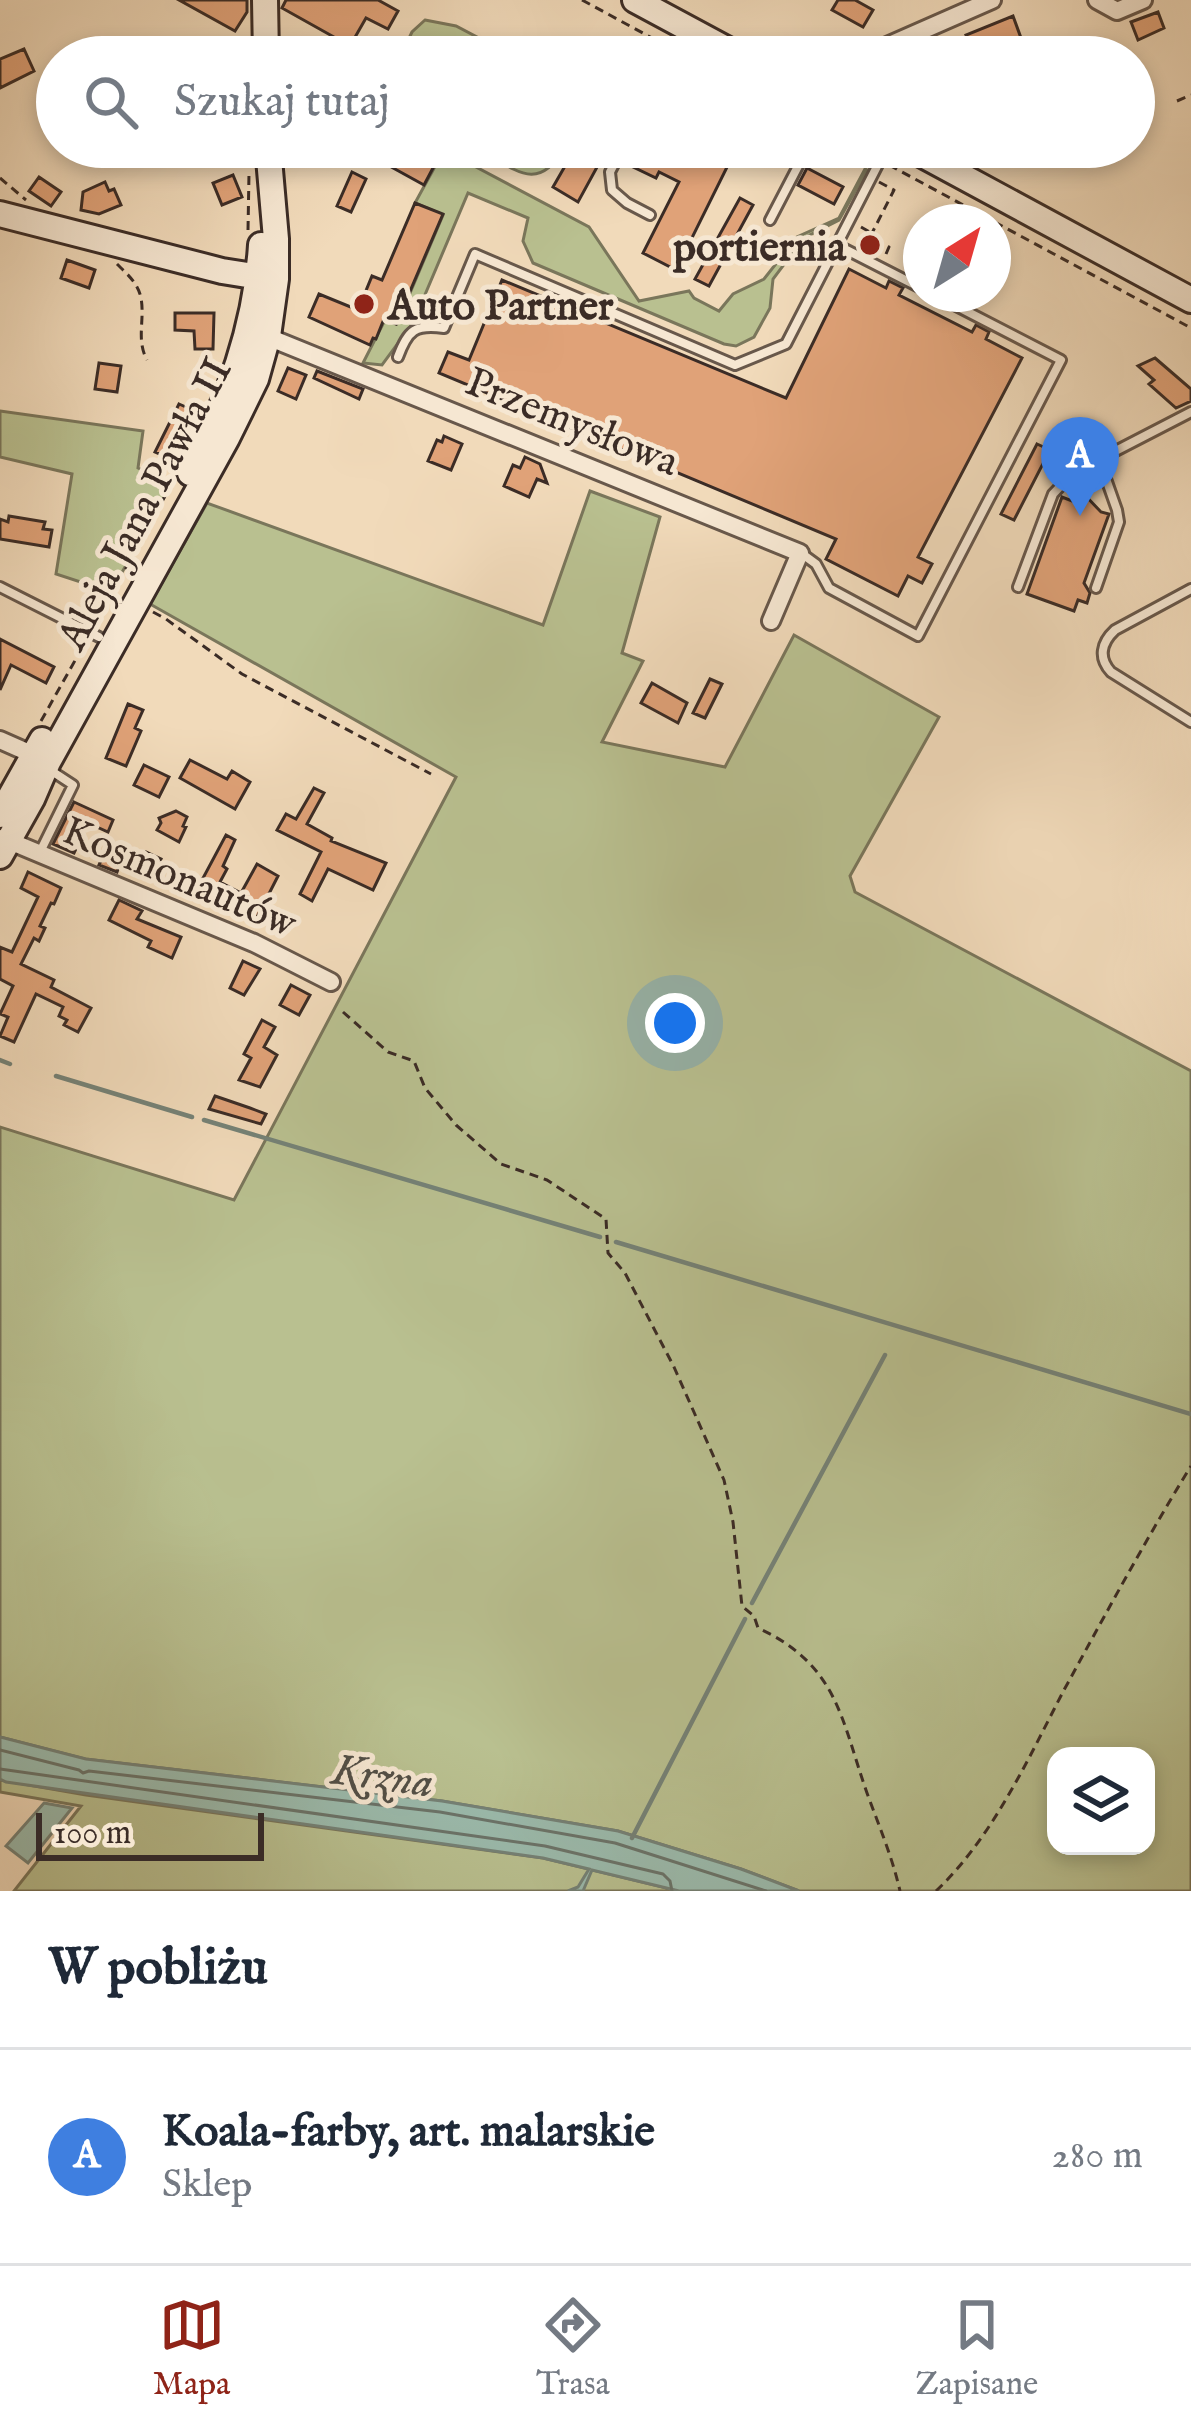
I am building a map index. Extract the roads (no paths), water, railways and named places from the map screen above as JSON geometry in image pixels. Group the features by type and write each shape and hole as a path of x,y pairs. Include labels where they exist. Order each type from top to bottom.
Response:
{"street":[{"path":"265,0 266,36"},
{"path":"635,0 669,36"},
{"path":"910,36 992,0"},
{"path":"1097,0 1117,11 1143,0"},
{"name":"Aleja Jana Pawła II","path":"0,815 128,600 257,327 268,279 262,168"},
{"path":"947,168 1191,300"},
{"path":"0,214 268,279"},
{"path":"220,270 247,298 257,327"},
{"name":"Przemysłowa","path":"257,327 800,553"},
{"path":"771,620 800,553"},
{"name":"Aleja Jana Pawła II","path":"3,844 95,635 128,600"},
{"path":"0,740 38,758"},
{"name":"Kosmonautów","path":"3,844 40,854 261,946 331,982"}],"lane":[{"path":"612,168 612,190 650,215"},
{"path":"770,220 797,168"},
{"path":"398,357 414,329 445,328 475,254 735,365 786,344 876,168"},
{"path":"837,244 903,279"},
{"path":"800,553 817,564 829,588 918,636 1061,360 968,312"},
{"path":"1018,587 1058,486 1073,473 1191,412"},
{"path":"1096,588 1119,522 1099,459"},
{"path":"0,587 95,635"},
{"path":"1191,589 1114,630 1102,650 1111,672 1191,722"},
{"path":"38,758 73,785 40,854"}],"water":[{"path":"0,1737 86,1759 442,1801 618,1831 799,1891 679,1891 592,1870 583,1891 568,1891 578,1887 589,1869 543,1858 6,1782 0,1779"},
{"path":"44,1803 72,1808 28,1863 6,1846"}],"waterway":[{"path":"0,1060 10,1064"},
{"path":"56,1076 192,1117"},
{"path":"204,1120 600,1237"},
{"path":"616,1242 1191,1414"},
{"path":"752,1603 885,1355"},
{"path":"632,1838 745,1619"}],"place":[{"name":"portiernia","path":"870,245"},
{"name":"Auto Partner","path":"364,304"},
{"name":"Koala-farby, art. malarskie","path":"1080,516"}],"water label":[{"name":"Krzna","path":"383,1774"}]}
